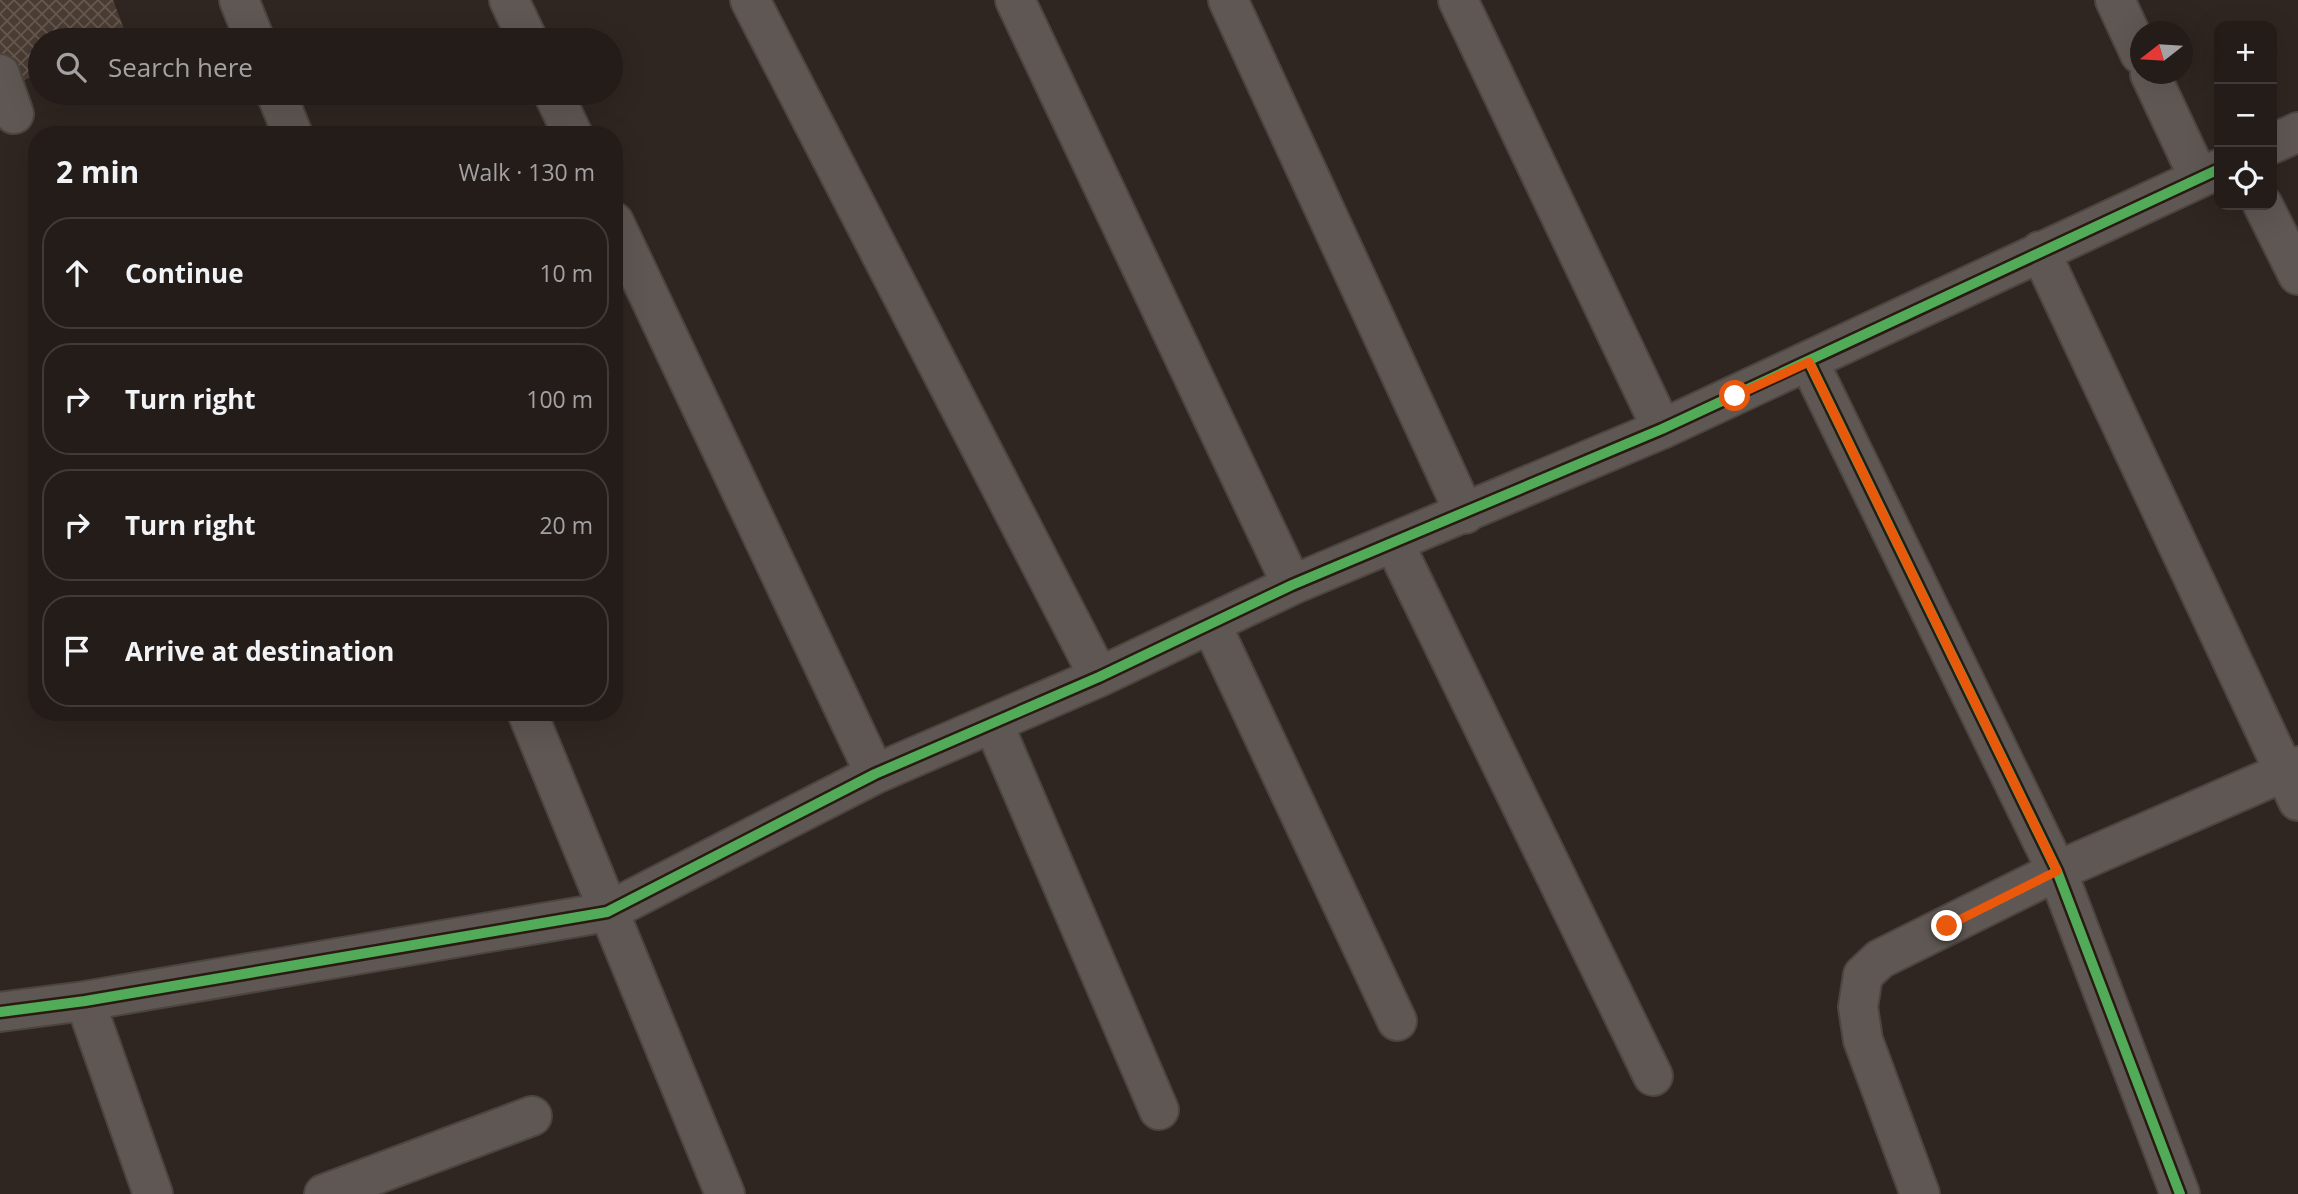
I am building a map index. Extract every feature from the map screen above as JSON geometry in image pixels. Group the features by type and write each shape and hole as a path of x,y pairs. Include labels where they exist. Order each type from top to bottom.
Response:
{"street":[{"path":"239,0 250,28"},
{"path":"509,0 522,28"},
{"path":"750,0 1099,677"},
{"path":"1015,0 1292,585"},
{"path":"1228,0 1465,514"},
{"path":"1458,0 1662,429"},
{"path":"2115,0 2130,32"},
{"path":"0,75 14,114"},
{"path":"0,1012 607,912 875,775 1099,677 1292,585 1662,429 2209,174 2156,84"},
{"path":"281,105 289,126"},
{"path":"559,105 569,126"},
{"path":"2277,142 2298,132"},
{"path":"2266,210 2298,275"},
{"path":"623,241 875,775"},
{"path":"1920,1194 1863,1041 1858,1007 1863,975 1880,959 2057,871 2294,780 2040,251"},
{"path":"1809,362 2057,871 2180,1194"},
{"path":"1394,543 1653,1076"},
{"path":"1211,624 1397,1021"},
{"path":"531,721 725,1194"},
{"path":"993,723 1159,1110"},
{"path":"85,1000 153,1194"},
{"path":"324,1194 532,1116"}],"building":[{"path":"0,0 113,0 124,28 28,28 28,79 11,85 0,57"}],"cycle path":[{"path":"0,1012 85,1001 607,912 875,774 1099,677 1292,585 1662,429 2214,171"},
{"path":"1809,362 2057,871 2180,1194"}],"route":[{"path":"1735,396 1809,362 2057,871 1947,926"}]}
